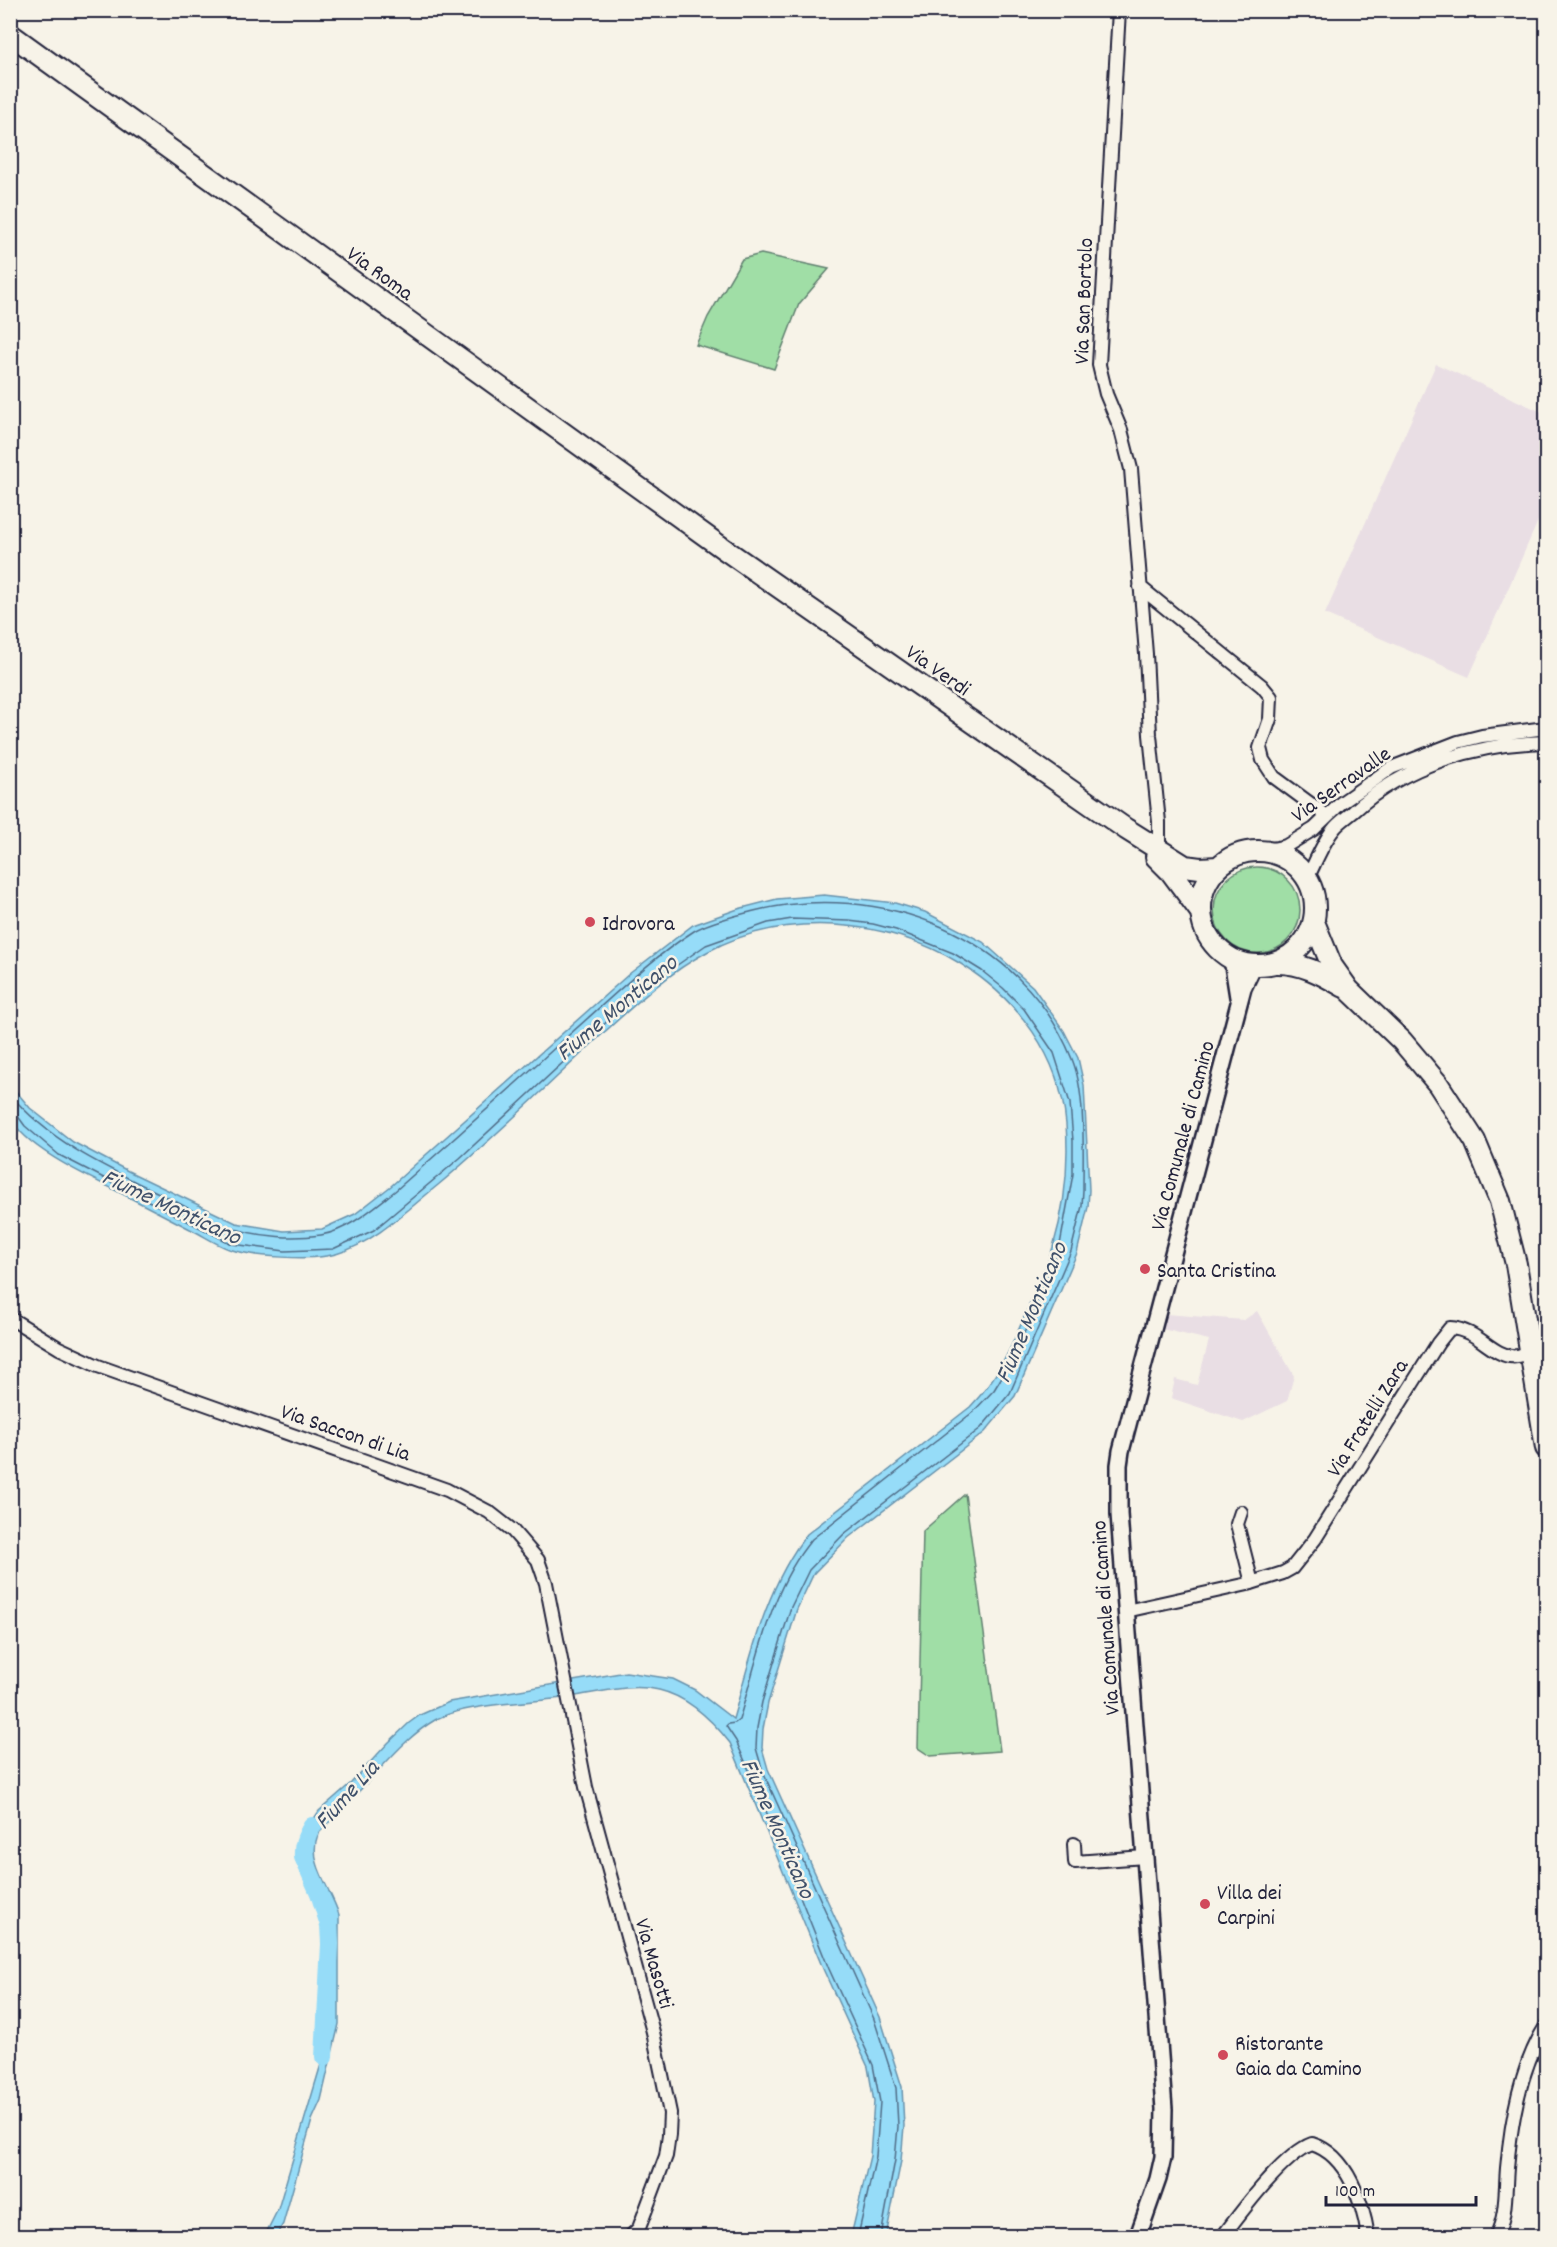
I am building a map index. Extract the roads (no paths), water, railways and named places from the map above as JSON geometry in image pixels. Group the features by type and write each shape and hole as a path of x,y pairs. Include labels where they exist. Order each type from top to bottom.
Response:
{"main road":[{"name":"Via Roma","path":"10,34 724,549"},
{"name":"Via Verdi","path":"724,549 1126,829"},
{"path":"1126,829 1185,866 1218,867"},
{"path":"1126,829 1171,872 1200,911"},
{"path":"1275,963 1292,954 1306,940 1314,922 1313,893 1307,879 1296,865 1281,856 1264,851 1247,852 1232,857 1218,867 1208,880 1202,895 1200,911 1203,926 1210,939 1220,951 1232,959 1254,965 1290,963 1303,966 1349,990"},
{"path":"1314,922 1332,966 1349,990 1402,1041 1431,1076 1475,1141 1500,1201 1516,1264 1544,1419 1546,1448"}],"street":[{"name":"Via San Bortolo","path":"1119,10 1099,365 1106,394 1124,439 1131,469 1150,735 1159,822 1159,850"},
{"path":"1140,587 1271,697 1270,719 1260,748 1263,760 1274,777 1327,816"},
{"name":"Via Serravalle","path":"1264,851 1286,846 1314,829 1341,803 1391,768 1474,738 1546,728"},
{"name":"Via Serravalle","path":"1307,879 1333,830 1369,797 1422,768 1467,752 1515,744 1546,742"},
{"name":"Via Comunale di Camino","path":"1232,959 1238,989 1238,1006"},
{"name":"Via Comunale di Camino","path":"1138,2236 1158,2180 1163,2157 1164,2131 1119,1514 1119,1465 1238,1006 1254,965"},
{"name":"Via Saccon di Lia","path":"10,1318 59,1348 98,1366 432,1483 489,1512 512,1530 537,1560 546,1583 569,1697"},
{"name":"Via Fratelli Zara","path":"1126,1611 1252,1583 1292,1568 1315,1539 1419,1372 1450,1328 1459,1328 1492,1350 1513,1357 1530,1351"},
{"path":"1530,1351 1546,1335"},
{"path":"1241,1512 1237,1524 1252,1583"},
{"name":"Via Masotti","path":"569,1697 586,1787 653,2032 670,2113 666,2156 639,2228 631,2236"},
{"path":"1074,1844 1075,1862 1145,1857"},
{"path":"1496,2236 1503,2219 1510,2140 1516,2107 1531,2059 1546,2026"},
{"path":"1223,2236 1263,2186 1296,2154 1312,2144 1321,2147 1346,2173 1355,2191 1368,2236"}],"water":[{"name":"Fiume Monticano","path":"824,895 895,903 925,912 983,942 1033,987 1064,1031 1078,1058 1084,1085 1089,1190 1088,1207 1077,1253 1015,1396 985,1432 848,1538 814,1573 797,1609 768,1703 762,1748 768,1769 880,2017 902,2087 904,2126 901,2161 886,2236 851,2236 870,2156 874,2102 868,2067 824,1971 730,1743 708,1718 680,1698 659,1690 636,1688 499,1704 448,1714 435,1720 403,1745 318,1834 315,1845 318,1865 339,1915 339,2024 321,2100 312,2120 283,2224 276,2236 263,2236 278,2209 324,2054 332,1943 327,1904 306,1858 302,1837 319,1811 351,1783 409,1723 420,1715 449,1702 626,1672 673,1679 695,1690 733,1719 761,1622 770,1599 793,1554 807,1534 970,1407 989,1384 1004,1360 1045,1270 1057,1232 1063,1201 1067,1155 1062,1099 1055,1075 1033,1032 1001,994 982,978 932,949 901,937 868,929 835,925 802,925 769,930 737,939 692,961 636,1004 479,1150 403,1215 351,1249 326,1256 282,1257 229,1249 71,1168 40,1149 17,1128 10,1114 10,1084 30,1108 73,1142 236,1223 284,1231 322,1229 355,1214 391,1186 629,974 693,925 738,909 777,899"}],"waterway":[{"name":"Fiume Lia","path":"312,1826 305,1841 303,1857 319,1893 329,1925 330,1944 324,2057"}],"place":[{"name":"Idrovora","path":"590,922"},
{"name":"Santa Cristina","path":"1145,1269"},
{"name":"Villa dei Carpini","path":"1205,1904"},
{"name":"Ristorante Gaia da Camino","path":"1223,2055"}]}
